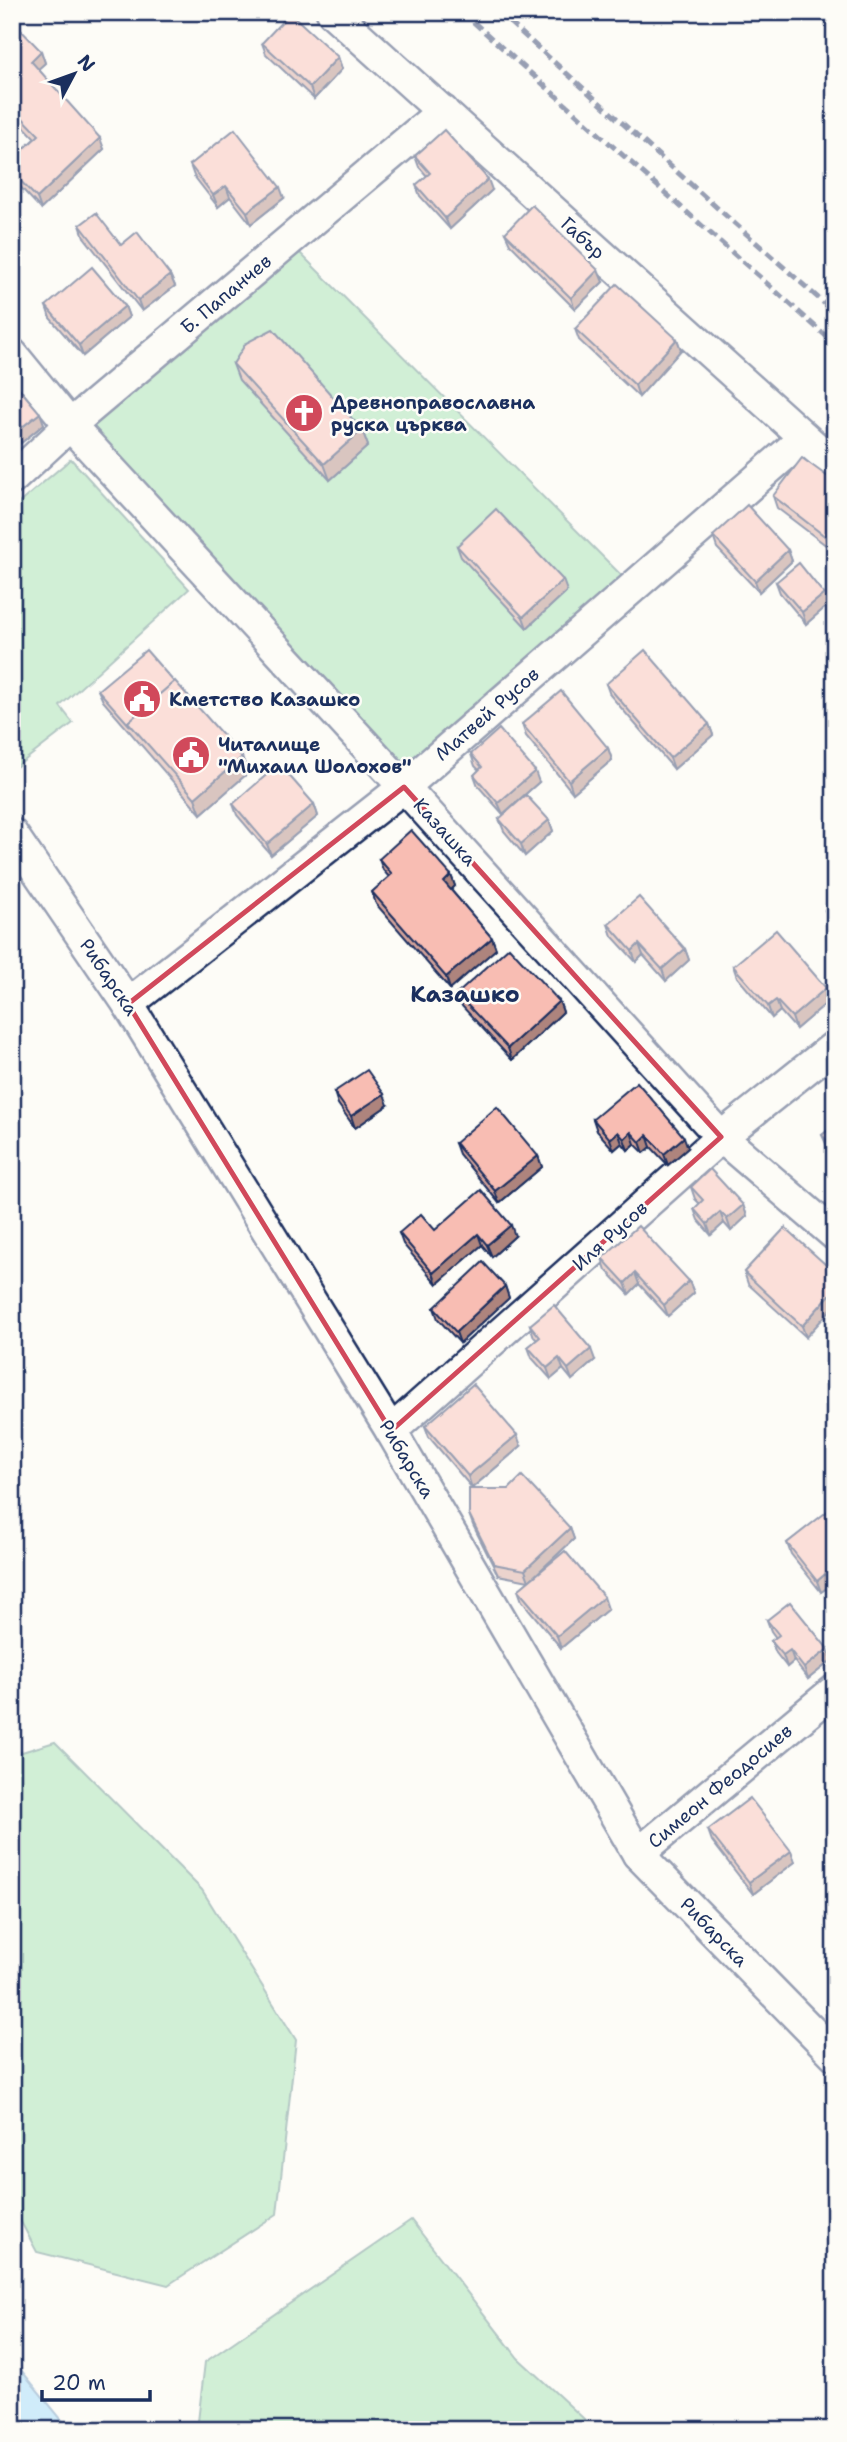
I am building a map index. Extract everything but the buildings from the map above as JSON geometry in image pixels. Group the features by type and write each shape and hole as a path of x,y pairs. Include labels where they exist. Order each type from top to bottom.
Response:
{"street":[{"name":"Габър","path":"332,12 835,465"},
{"name":"Б. Папанчев","path":"12,479 70,425 443,111"},
{"name":"Казашка","path":"12,354 70,425 404,787 721,1137 835,1235"},
{"name":"Матвей Русов","path":"128,1004 404,787 804,438"},
{"name":"Рибарска","path":"12,834 128,1004 391,1432 638,1854 835,2055"},
{"name":"Иля Русов","path":"391,1432 721,1137 835,1046"},
{"name":"Симеон Феодосиев","path":"638,1854 835,1690"}],"highlighted area":[{"path":"404,787 721,1137 391,1431 128,1004"}],"green space":[{"path":"296,249 625,579 406,771 84,423"},
{"path":"71,459 189,589 60,706 73,723 12,770 12,509"},
{"path":"55,1742 202,1890 296,2040 277,2214 168,2285 37,2252 12,2205 12,1755"},
{"path":"411,2220 518,2358 596,2430 197,2430 205,2362"}],"water":[{"path":"12,2359 70,2430 12,2430"}],"railway":[{"path":"462,12 835,344"},
{"path":"498,12 835,313"}],"place":[{"name":"Древноправославна руска църква","path":"304,413"},
{"name":"Кметство Казашко","path":"142,699"},
{"name":"Читалище \"Михаил Шолохов\"","path":"191,755"}],"district":[{"name":"Казашко","path":"465,994"}]}
